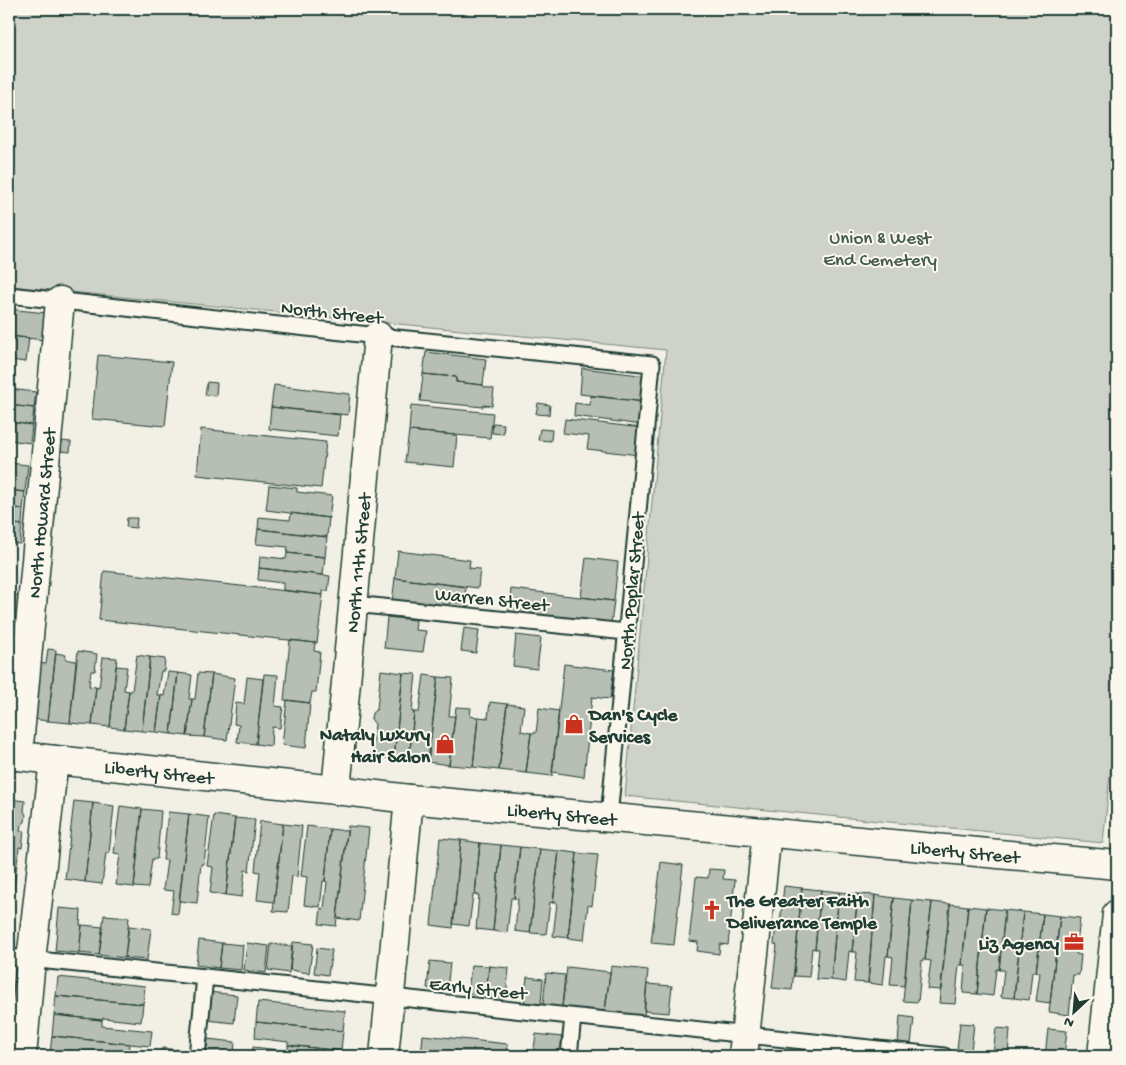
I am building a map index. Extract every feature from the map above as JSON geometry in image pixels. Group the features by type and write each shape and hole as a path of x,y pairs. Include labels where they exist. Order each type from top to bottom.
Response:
{"street":[{"name":"North Howard Street","path":"13,756 60,301"},
{"name":"North 11th Street","path":"336,790 378,336"},
{"name":"Liberty Street","path":"13,756 410,799 1117,865"},
{"path":"22,1056 20,958 54,760"},
{"path":"384,1056 410,799"},
{"path":"744,1046 767,832"},
{"path":"1102,1056 1117,914"}],"lane":[{"name":"North Street","path":"9,295 652,364"},
{"name":"North Poplar Street","path":"609,818 652,364"},
{"name":"Warren Street","path":"354,604 626,632"},
{"name":"Early Street","path":"20,958 573,1017 744,1046 944,1056"},
{"path":"197,1056 205,977"},
{"path":"569,1056 573,1017"}],"green space":[{"name":"Union & West End Cemetery","path":"9,9 1117,9 1117,706 1103,843 625,796 666,350 9,286"}],"building":[{"path":"9,309 46,313 44,340 9,336"},
{"path":"9,336 29,338 26,362 9,360"},
{"path":"426,352 486,359 483,385 456,382 456,377 423,374"},
{"path":"98,355 172,362 165,426 92,419"},
{"path":"582,368 648,376 645,402 580,394"},
{"path":"423,374 456,377 456,382 483,385 484,387 494,389 492,406 483,405 483,407 420,401"},
{"path":"207,382 217,383 216,396 205,395"},
{"path":"274,385 350,394 348,415 271,407"},
{"path":"9,389 36,392 34,408 9,405"},
{"path":"591,396 645,402 642,425 574,416 575,403 590,405"},
{"path":"538,403 550,405 549,415 536,414"},
{"path":"9,405 34,408 32,425 9,422"},
{"path":"411,405 493,413 490,438 409,431"},
{"path":"271,407 340,415 338,436 269,429"},
{"path":"565,419 642,428 639,455 587,449 589,436 563,433"},
{"path":"9,422 32,425 30,443 9,440"},
{"path":"493,423 504,424 503,434 492,433"},
{"path":"201,429 326,442 321,488 197,475"},
{"path":"540,429 552,430 551,441 538,440"},
{"path":"409,431 457,435 454,467 405,462"},
{"path":"62,441 71,442 70,452 61,451"},
{"path":"9,463 28,465 25,492 9,490"},
{"path":"269,485 297,488 297,492 332,496 329,518 266,510"},
{"path":"9,490 25,492 23,509 9,507"},
{"path":"9,507 23,509 22,525 9,523"},
{"path":"291,513 329,518 327,537 258,529 259,517 290,520"},
{"path":"127,518 137,518 136,528 126,527"},
{"path":"9,523 22,525 20,544 9,543"},
{"path":"258,529 327,537 325,557 287,553 288,547 256,544"},
{"path":"398,551 470,560 469,568 480,569 478,588 395,578"},
{"path":"287,553 325,557 323,575 259,568 260,556 286,559"},
{"path":"586,558 618,562 614,601 581,597"},
{"path":"259,568 330,576 328,591 323,591 323,595 283,590 283,583 258,580"},
{"path":"104,571 323,595 317,643 99,620"},
{"path":"395,578 466,587 464,604 450,602 449,609 392,603"},
{"path":"511,589 614,601 611,624 509,613"},
{"path":"9,594 24,596 17,640 9,638"},
{"path":"387,617 416,620 415,630 426,631 423,652 384,648"},
{"path":"464,628 479,630 476,653 461,651"},
{"path":"516,635 541,638 537,669 513,666"},
{"path":"290,640 315,643 314,651 320,652 316,692 312,692 310,703 284,700"},
{"path":"48,649 56,650 48,721 25,718 31,662 46,664"},
{"path":"78,651 97,654 95,671 91,671 89,686 96,687 92,725 70,723"},
{"path":"56,653 66,655 65,659 76,661 70,723 48,721"},
{"path":"137,655 150,657 142,731 124,729 129,691 132,691"},
{"path":"103,657 117,658 110,727 92,725 96,687 99,688"},
{"path":"150,657 165,659 164,671 161,671 157,695 161,695 156,732 142,731"},
{"name":"Dan's Cycle Services","path":"564,664 614,670 610,699 592,697 584,777 552,772"},
{"path":"9,666 15,667 9,717"},
{"path":"116,666 127,667 124,690 129,691 124,729 110,727"},
{"path":"381,670 403,673 394,759 371,756 375,724 371,719 372,713 377,709"},
{"path":"168,672 178,673 171,734 156,732 161,695 164,696"},
{"path":"178,673 192,675 189,699 192,699 187,736 171,734"},
{"path":"198,673 212,674 204,737 187,736 192,699 195,699"},
{"path":"403,673 416,674 409,760 394,759"},
{"path":"212,674 235,678 227,740 204,737"},
{"path":"264,674 278,675 275,706 283,707 280,728 272,727 271,746 256,744"},
{"path":"424,675 438,677 428,762 409,760 414,712 419,712"},
{"path":"247,677 263,679 256,744 237,742 239,725 234,724 236,703 244,704"},
{"path":"438,677 453,678 449,716 455,716 449,765 428,762"},
{"path":"287,700 310,703 306,748 282,745"},
{"path":"490,702 507,704 499,770 473,767 478,717 488,718"},
{"path":"507,704 524,706 521,731 531,733 526,773 499,770"},
{"path":"456,707 471,708 470,716 478,717 473,767 449,765"},
{"path":"539,708 559,711 552,776 526,773 531,733 536,733"},
{"path":"9,799 25,801 24,811 26,815 25,822 21,825 20,831 24,831 22,848 19,847 14,889 9,888"},
{"path":"74,801 93,803 85,882 65,879"},
{"path":"93,803 114,806 109,853 106,853 102,884 85,882"},
{"path":"120,806 142,809 134,887 116,885 120,854 114,853"},
{"path":"142,809 161,811 157,859 152,859 148,888 134,887"},
{"path":"168,812 189,814 178,914 171,913 174,891 163,890 167,860 163,860"},
{"path":"189,814 209,817 204,864 201,864 197,903 179,901"},
{"path":"214,815 235,818 226,895 210,893 213,867 207,866"},
{"path":"235,818 255,820 249,871 245,870 242,897 226,895"},
{"path":"260,821 283,824 274,902 257,900 260,872 255,871"},
{"path":"283,824 302,826 297,877 292,876 288,912 273,911"},
{"path":"307,826 330,829 325,881 323,881 320,907 304,905 307,877 301,876"},
{"path":"348,826 369,828 359,921 337,918"},
{"path":"330,829 347,831 336,926 319,924 321,908 324,909"},
{"path":"440,838 461,840 453,928 431,925"},
{"path":"461,840 480,843 475,895 473,895 469,926 453,924"},
{"path":"480,843 501,845 493,931 476,929 479,895 475,895"},
{"path":"501,845 520,847 514,898 511,898 507,933 493,931"},
{"path":"520,847 540,849 530,933 515,931 518,899 514,898"},
{"path":"540,849 559,851 553,903 550,902 546,934 530,933"},
{"path":"559,851 577,853 568,938 553,936 557,903 553,903"},
{"path":"577,853 598,855 592,906 588,905 584,940 568,938"},
{"path":"661,862 683,865 674,945 651,943"},
{"name":"The Greater Faith Deliverance Temple","path":"709,869 724,870 723,879 735,880 728,945 720,944 719,954 697,951 698,942 689,941 696,877 708,878"},
{"path":"784,886 802,888 792,990 772,988 777,945 774,944 776,924 780,924"},
{"path":"9,888 14,889 11,914 9,913"},
{"path":"802,888 821,890 815,949 812,948 809,977 794,976"},
{"path":"821,890 839,892 831,980 816,979 819,949 815,949"},
{"path":"839,892 858,894 852,952 849,951 846,982 831,980"},
{"path":"858,894 875,895 868,983 854,982 857,952 852,952"},
{"path":"875,895 894,898 883,985 868,983"},
{"path":"894,898 912,900 904,986 890,985 893,957 888,956"},
{"path":"912,900 932,902 925,960 922,960 918,1002 903,1001"},
{"path":"932,902 950,904 941,990 927,989 931,961 925,960"},
{"path":"950,904 968,906 962,965 959,965 955,1004 939,1003"},
{"path":"968,906 986,908 977,994 963,993 965,965 962,965"},
{"path":"59,908 81,910 80,925 82,925 79,953 55,951"},
{"path":"986,908 1005,910 999,970 996,969 993,996 977,994"},
{"path":"1005,910 1023,912 1014,998 1001,997 1004,970 999,970"},
{"path":"1023,912 1043,914 1036,972 1032,972 1029,1000 1014,998"},
{"path":"1043,914 1060,916 1050,1003 1036,1001 1040,973 1036,972"},
{"path":"104,915 129,917 125,958 99,955"},
{"path":"1060,916 1080,918 1076,954 1081,955 1079,975 1073,975 1069,1015 1049,1012"},
{"path":"82,925 103,927 99,955 79,953"},
{"path":"129,926 151,929 147,960 125,958"},
{"path":"199,940 222,943 219,968 196,965"},
{"path":"293,942 313,944 309,973 290,970"},
{"path":"222,943 243,945 241,970 219,968"},
{"path":"247,943 269,946 266,973 244,970"},
{"path":"271,944 292,946 289,973 268,970"},
{"path":"317,948 332,950 328,975 314,973"},
{"path":"430,961 450,963 447,990 427,988"},
{"path":"471,965 489,966 486,995 468,994"},
{"path":"489,966 509,968 506,998 486,995"},
{"path":"611,966 648,970 644,1016 605,1011"},
{"path":"567,967 610,972 605,1011 562,1007"},
{"path":"546,973 565,975 562,1007 543,1005"},
{"path":"58,977 145,986 143,1004 56,996"},
{"path":"527,977 543,979 541,1004 524,1002"},
{"path":"647,984 672,986 669,1013 644,1011"},
{"path":"208,992 237,995 234,1023 206,1020"},
{"path":"56,996 143,1004 141,1022 54,1015"},
{"path":"258,1002 345,1011 343,1031 256,1022"},
{"path":"54,1015 102,1020 102,1026 152,1031 150,1046 52,1036"},
{"path":"900,1016 914,1018 911,1044 898,1043"},
{"path":"256,1022 343,1031 341,1051 288,1045 288,1042 255,1038"},
{"path":"960,1023 974,1024 971,1051 957,1049"},
{"path":"996,1028 1010,1029 1008,1055 993,1054"},
{"path":"1048,1029 1067,1031 1064,1056 1045,1056"},
{"path":"536,1034 562,1037 560,1056 533,1056"},
{"path":"423,1035 508,1044 507,1056 421,1056"},
{"path":"52,1036 129,1044 128,1056 76,1056 50,1053"},
{"path":"208,1039 235,1042 234,1056 206,1055"},
{"path":"288,1045 341,1051 340,1056 252,1056 253,1047 288,1051"},
{"path":"162,1048 186,1051 185,1056 161,1056"},
{"path":"578,1050 596,1052 596,1056 578,1056"}],"place":[{"name":"Dan's Cycle Services","path":"574,724"},
{"name":"Nataly Luxury Hair Salon","path":"445,744"},
{"name":"The Greater Faith Deliverance Temple","path":"712,910"},
{"name":"Liz Agency","path":"1074,942"}]}
